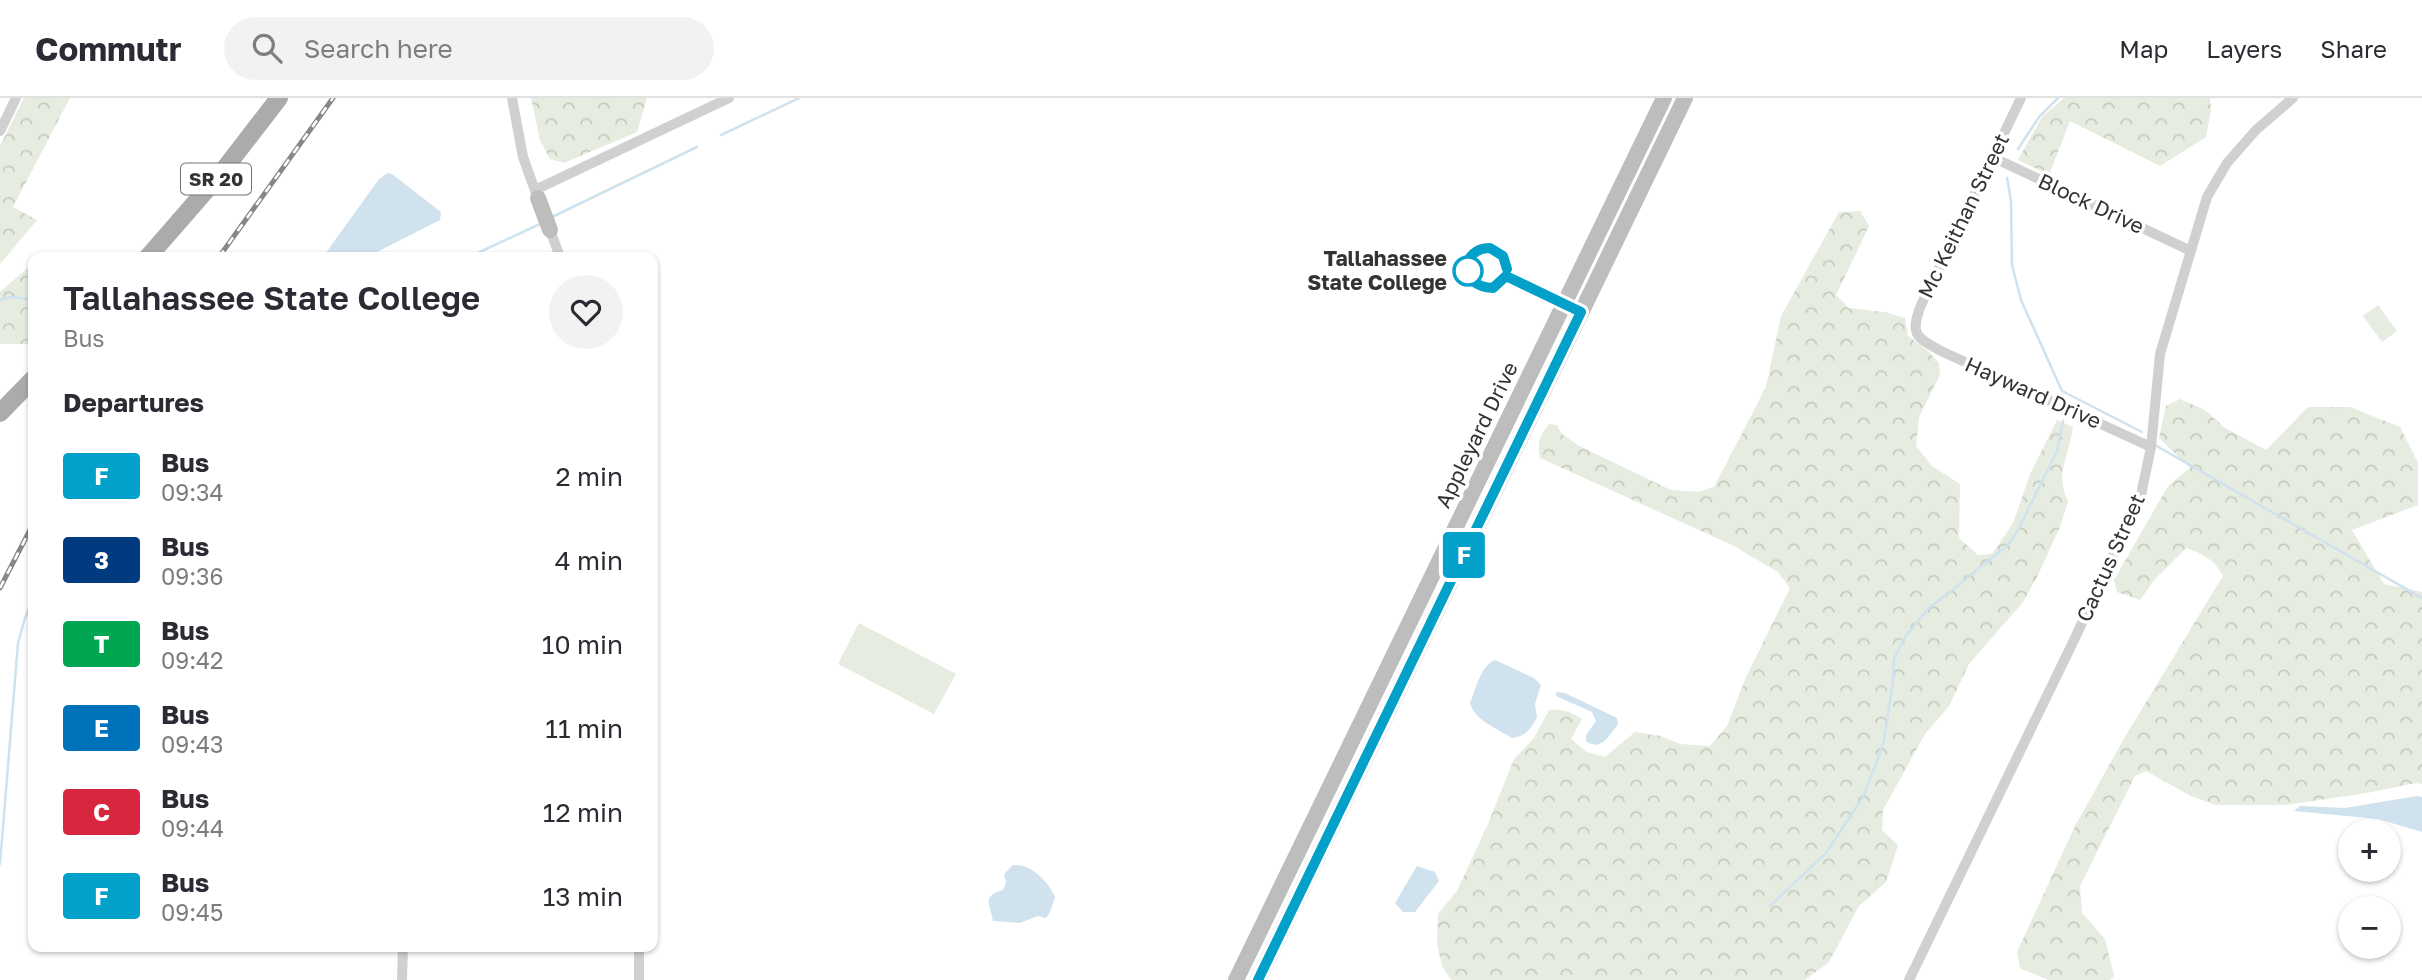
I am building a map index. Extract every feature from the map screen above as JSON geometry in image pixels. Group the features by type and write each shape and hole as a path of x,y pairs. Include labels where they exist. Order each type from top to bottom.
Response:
{"main road":[{"name":"SR 20","path":"152,252 222,172 279,98"},
{"name":"Appleyard Drive","path":"1236,980 1664,98"},
{"name":"Appleyard Drive","path":"1258,980 1685,98"},
{"path":"536,194 550,230"},
{"path":"1564,304 1581,312"},
{"path":"0,413 28,384"},
{"path":"1467,504 1485,512"},
{"path":"1378,687 1396,696"},
{"path":"1315,817 1337,817"}],"street":[{"path":"0,131 16,98"},
{"path":"512,98 523,157 536,194 729,98"},
{"name":"Mc Keithan Street","path":"1917,335 1914,323 2021,98"},
{"name":"Cactus Street","path":"1909,980 2129,525 2144,487 2151,447 2160,354 2207,197 2217,177 2256,130 2293,98"},
{"name":"Block Drive","path":"1992,158 2191,251"},
{"path":"550,230 559,252"},
{"name":"Hayward Drive","path":"1917,335 1941,351 2151,447"},
{"path":"402,980 403,952"},
{"path":"639,952 639,980"}],"green space":[{"path":"24,98 70,98 13,207 37,220 0,264 0,146"},
{"path":"531,98 647,98 637,132 564,163 550,159 540,140"},
{"path":"2064,98 2210,98 2211,111 2206,137 2160,166 2070,121 2049,175 2018,160 2042,117"},
{"path":"1860,211 1869,226 1836,295 1849,308 1884,312 1905,318 1908,336 1939,363 1940,375 1919,417 1916,446 1932,466 1960,484 1959,538 1978,555 1992,554 2013,523 2031,472 2057,420 2073,427 2062,482 2068,501 2060,527 2037,577 2023,602 1969,664 1949,706 1925,734 1883,810 1882,830 1898,845 1886,882 1859,906 1829,962 1805,980 1451,980 1442,966 1437,944 1438,914 1457,891 1514,759 1534,738 1549,710 1566,711 1582,719 1571,739 1587,752 1605,757 1635,732 1661,736 1680,744 1710,746 1727,726 1746,677 1790,588 1778,572 1732,545 1540,458 1539,444 1543,432 1549,424 1557,425 1562,434 1579,446 1671,490 1698,492 1714,487 1766,387 1781,316 1839,212"},
{"path":"28,268 28,344 0,344 0,292"},
{"path":"2378,305 2397,331 2382,342 2363,316"},
{"path":"2180,399 2205,410 2225,428 2266,450 2308,407 2350,407 2400,427 2418,463 2418,505 2352,530 2384,584 2422,592 2422,784 2286,805 2216,805 2191,796 2146,771 2135,776 2080,886 2082,913 2105,939 2114,976 2110,980 2048,980 2020,968 2017,952 2075,826 2126,735 2223,576 2208,558 2186,548 2155,579 2140,600 2117,592 2114,580 2168,486 2190,468 2159,438 2166,406"},
{"path":"859,623 956,674 934,714 838,664"}],"water":[{"path":"388,173 392,174 441,212 440,220 377,252 327,252 379,179"},
{"path":"1495,660 1534,678 1541,685 1535,704 1537,717 1528,731 1521,736 1512,738 1487,724 1472,709 1470,703 1483,672"},
{"path":"1556,692 1565,693 1617,718 1618,724 1600,744 1591,744 1586,741 1586,735 1596,721 1592,712 1556,696"},
{"path":"2422,797 2422,832 2401,826 2401,819 2294,811 2300,806 2345,808"},
{"path":"1013,865 1033,870 1052,891 1055,897 1046,918 1038,916 1020,923 993,921 989,898 1003,890 1006,882 1004,874"},
{"path":"1417,866 1435,872 1439,881 1415,912 1403,912 1395,903"}],"waterway":[{"path":"721,135 799,98"},
{"path":"2018,149 2039,117 2058,98"},
{"path":"552,217 697,147"},
{"path":"2007,178 2011,201 2012,265 2021,300 2062,391 2142,432"},
{"path":"480,252 540,224"},
{"path":"0,300 11,297 28,299"},
{"path":"1770,906 1826,853 1863,797 1883,745 1894,659 1905,637 1927,610 2008,545 2057,451 2063,421"},
{"path":"2155,445 2422,598"},
{"path":"0,864 18,643 28,611"}],"railway":[{"path":"223,252 333,98"},
{"path":"0,588 28,534"}],"bus line":[{"name":"F","path":"1258,980 1581,312 1506,276 1493,288 1482,287 1471,279 1467,266 1477,251 1490,248 1503,256 1507,269"}],"place":[{"name":"Tallahassee State College","path":"1468,271"}]}
